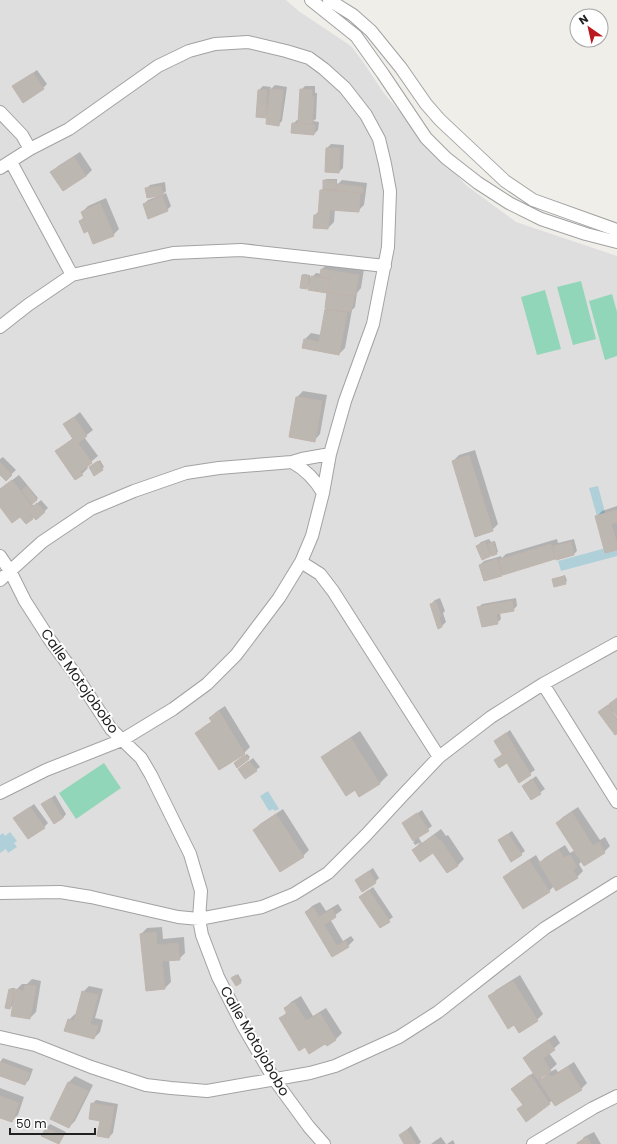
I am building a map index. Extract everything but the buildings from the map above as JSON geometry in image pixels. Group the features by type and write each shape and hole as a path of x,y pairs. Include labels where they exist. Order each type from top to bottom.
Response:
{"street":[{"path":"311,0 356,36 426,138 446,158 478,183 509,203 541,219 586,234 617,242"},
{"path":"329,0 353,16 371,31 402,68 426,104 440,120 505,181 533,200 617,230"},
{"path":"0,168 30,149 69,129 158,66 189,50 215,44 248,42 309,58 345,88 366,115 379,139 386,164 390,191 388,247 373,324 345,400 330,454 323,493 312,536 301,562 279,598 236,655 207,684 173,709 122,740 46,770 0,794"},
{"path":"0,112 22,135 30,149"},
{"path":"11,162 72,275"},
{"path":"0,327 28,305 72,275 173,253 241,250 385,266"},
{"path":"0,580 42,542 91,509 134,491 186,473 219,468 292,462 314,456 330,454"},
{"path":"292,462 311,476 317,482 323,493"},
{"name":"Calle Motojobobo","path":"0,556 10,571 24,601 111,729 141,758 145,764 190,854 201,891 199,919 202,935 218,977 243,1026 274,1078 309,1127 324,1144"},
{"path":"301,562 320,574 333,591 439,757"},
{"path":"0,893 60,892 91,897 178,917 199,919 262,907 294,894 328,873 439,757 491,718 543,684 617,643"},
{"path":"543,684 617,802"},
{"path":"0,1037 35,1045 91,1067 146,1085 171,1088 207,1091 274,1078 310,1073 335,1066 399,1037 438,1012 545,928 617,883"},
{"path":"533,1144 593,1108 617,1096"}],"shaded area":[{"path":"0,0 286,0 300,12 351,46 383,92 433,151 467,186 516,222 617,256 617,1144 0,1144"}],"green space":[{"path":"581,281 596,339 573,345 557,287"},
{"path":"545,290 561,349 537,355 521,297"},
{"path":"612,294 617,312 617,356 605,360 589,301"},
{"path":"104,763 121,788 76,819 59,793"}],"water":[{"path":"598,486 614,546 617,546 617,556 561,571 558,561 606,548 589,488"},
{"path":"268,791 279,809 275,811 273,809 269,811 260,796"},
{"path":"10,832 17,841 14,843 17,847 8,853 6,849 0,853 0,835 3,833 5,836"}]}
